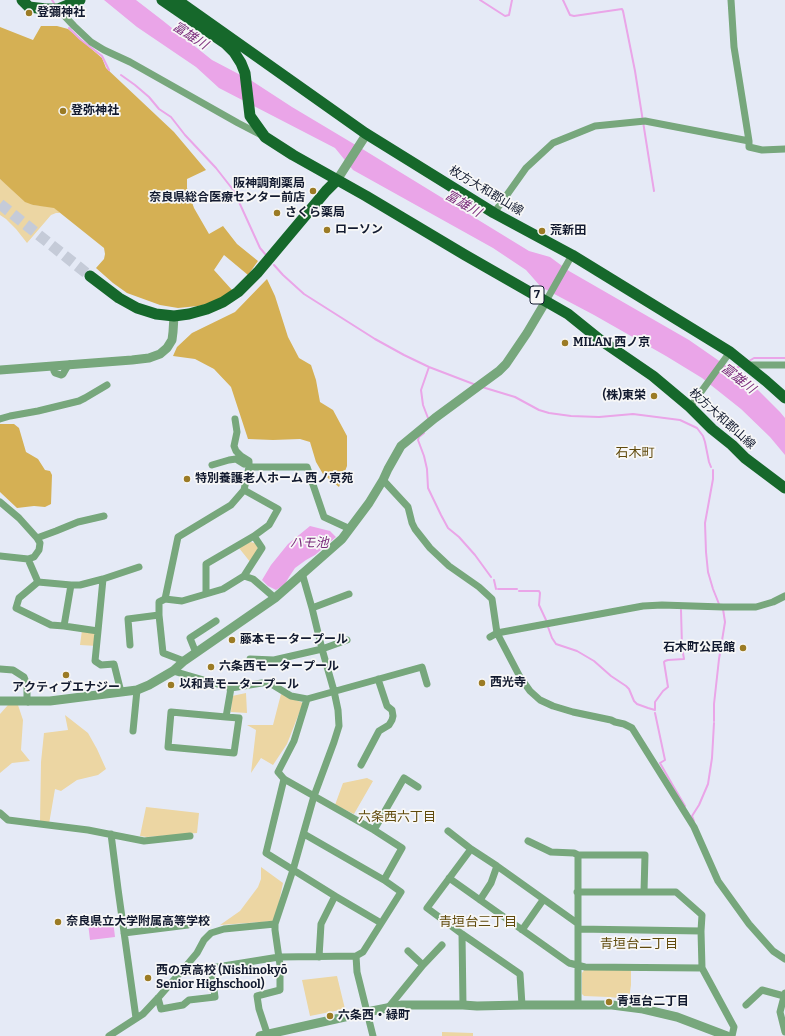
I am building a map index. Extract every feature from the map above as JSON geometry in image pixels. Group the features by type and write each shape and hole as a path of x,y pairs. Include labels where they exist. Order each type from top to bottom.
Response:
{"main road":[{"path":"22,0 30,7 46,9 58,9 80,0"},
{"name":"枚方大和郡山線","path":"162,0 226,44 234,52 241,63 245,74 250,116 265,137 293,155 338,177 464,255 547,298 599,339 653,376 690,407 745,458 785,488"},
{"name":"枚方大和郡山線","path":"178,0 364,135 746,365 785,398"},
{"path":"90,276 119,298 138,308 156,314 174,316 207,310 238,292 258,272 338,177"}],"street":[{"path":"731,0 734,47 749,147 762,150 785,149"},
{"path":"58,9 91,42 130,62 231,120 265,137"},
{"path":"494,212 526,168 553,143 595,126 645,121 748,141"},
{"path":"338,177 364,135"},
{"path":"1,703 50,701 137,690 149,686 173,671 184,661 275,598 342,539 369,503 402,446 435,418 499,371 506,364 527,333 570,258"},
{"path":"0,370 149,358 160,354 167,348 172,340 174,332 174,316"},
{"path":"690,407 728,354"},
{"path":"746,365 785,365"},
{"path":"0,419 78,401 108,385"},
{"path":"165,599 178,537 231,505 244,490 249,461 236,451 234,446 237,432 235,419"},
{"path":"212,465 236,459 249,467 307,467 324,517 350,529"},
{"path":"383,480 404,501 408,507 415,530 430,548 449,566 479,587 492,599 497,633 520,677 530,691 540,700 553,706 611,720 632,728 694,827 718,881 749,924 773,951 785,959"},
{"path":"206,594 206,564 254,536 269,525 278,510 244,490"},
{"path":"0,502 19,518 40,543 40,550 28,559 0,556"},
{"path":"37,538 56,532 78,522 104,516"},
{"path":"184,661 163,653 158,615 159,602 165,599 182,601 223,589 244,576 262,548 254,536"},
{"path":"28,559 38,582"},
{"path":"98,631 51,625 16,608 19,598 38,582 80,585 139,567"},
{"path":"302,574 334,691 338,710 339,726 314,796 304,834 275,924 279,958 280,990 257,996 265,1036 367,1012 402,1006 477,1006 522,1004 612,1005 643,1009 677,1017 727,1036"},
{"path":"244,576 254,579 275,598"},
{"path":"103,579 95,661 101,665 114,664 121,692"},
{"path":"64,626 71,585"},
{"path":"312,608 349,594"},
{"path":"490,638 497,633 643,606 756,607 773,602 785,596"},
{"path":"130,645 128,620 158,615"},
{"path":"196,653 190,638 216,621"},
{"path":"250,659 274,660 322,649 347,640"},
{"path":"173,671 231,688 268,682 291,696 307,699 422,667 427,684"},
{"path":"0,669 13,670 24,677 28,685 28,702"},
{"path":"361,765 379,731 389,725 393,716 392,710 387,706 378,679"},
{"path":"226,717 231,688"},
{"path":"133,731 137,690"},
{"path":"307,699 294,741 278,772 284,780 374,830 402,848 384,880"},
{"path":"171,712 226,717 239,718 234,753 168,747 171,712"},
{"path":"374,830 404,778 418,787"},
{"path":"284,780 266,853 381,923"},
{"path":"0,812 8,820 111,834 144,841 190,836"},
{"path":"448,831 578,926 701,931"},
{"path":"111,834 136,1018"},
{"path":"182,971 279,958 356,956 363,952 401,892 384,880 304,834"},
{"path":"528,841 551,852 574,853 578,855 645,855 644,892"},
{"path":"471,849 427,908 520,974 522,1004"},
{"path":"578,855 578,1005"},
{"path":"480,900 491,883 497,866"},
{"path":"449,878 569,963 585,967 702,968"},
{"path":"577,892 676,892 702,915 702,968 734,1027 732,1036"},
{"path":"319,957 321,924 336,896"},
{"path":"522,930 543,900"},
{"path":"108,1036 143,1014 182,971 197,953 204,940 211,933 224,929 275,924"},
{"path":"124,933 188,925"},
{"path":"462,934 463,1005"},
{"path":"388,1008 423,965 442,945"},
{"path":"408,951 423,965"},
{"path":"356,956 357,972 373,1036"},
{"path":"158,998 161,1009 183,1005 189,1000 215,997 211,968"},
{"path":"746,1005 762,990 785,995 780,1012 785,1032"}],"shaded area":[{"path":"41,26 57,26 68,29 102,58 106,68 174,132 206,170 187,179 187,188 194,208 209,234 223,226 237,244 258,261 248,275 224,255 214,270 232,290 222,298 198,306 178,308 160,305 127,293 96,268 104,259 104,248 54,208 33,205 25,202 0,179 0,27 33,40"},
{"path":"0,179 33,205 54,207 60,213 51,215 27,243 16,229 0,215"},
{"path":"267,279 275,296 288,337 299,358 311,365 316,380 320,402 333,410 347,436 347,466 339,487 323,474 316,462 310,442 300,439 248,439 231,387 214,369 195,359 173,356 177,347 192,333 235,312"},
{"path":"0,424 14,424 19,428 26,452 38,459 45,470 50,471 52,475 51,504 45,507 34,506 17,508 0,492"},
{"path":"250,542 255,543 258,548 251,563 239,548"},
{"path":"82,630 98,633 97,646 80,645"},
{"path":"246,693 247,713 231,712 232,696"},
{"path":"281,694 303,703 287,744 273,765 261,758 251,773 256,730 247,725 273,725"},
{"path":"8,705 18,705 23,720 21,750 30,761 12,763 0,773 0,714"},
{"path":"65,715 88,733 106,769 98,775 77,780 61,791 55,789 49,824 40,822 41,762 44,733 68,730"},
{"path":"367,778 373,781 354,814 335,805 343,783"},
{"path":"146,807 199,813 197,833 147,837 140,836"},
{"path":"261,867 283,883 275,921 220,925 240,911 258,887 261,879"},
{"path":"585,969 631,970 629,999 584,996 582,994 582,973"},
{"path":"337,976 345,1009 310,1016 302,980"},
{"path":"442,1032 473,1033 473,1036 442,1036"}],"water":[{"name":"富雄川","path":"104,0 136,0 212,60 252,81 292,107 529,251 550,257 569,271 689,340 751,383 780,412 785,418 785,455 770,437 741,409 702,378 594,315 541,287 526,270 493,248 353,170 335,148 219,88 196,67 137,27"},
{"name":"ハモ池","path":"310,526 330,531 336,537 315,555 295,568 285,584 276,590 268,586 262,580 271,565 288,544"},
{"path":"113,920 115,937 90,940 88,923"}],"waterway":[{"path":"480,0 505,16 509,15 512,0"},
{"path":"563,0 570,15 574,16 622,9 623,11 635,71 654,191"},
{"path":"69,28 80,39 102,56 109,70"},
{"path":"121,75 149,97 159,109 171,117 185,135 216,168 234,191 260,248 266,255"},
{"path":"274,265 304,294 375,339 429,367 476,385"},
{"path":"749,361 754,358 785,358"},
{"name":"富雄川","path":"731,371 742,365"},
{"path":"428,418 423,405 421,390 429,367"},
{"path":"482,387 515,397 539,410 549,413 571,416 599,417 633,414 680,420 697,428 703,436 711,467"},
{"path":"424,433 418,440 427,469 428,488 448,528 459,537 475,555 491,577"},
{"path":"713,470 713,479 705,523 706,552 708,572 719,604"},
{"path":"494,580 496,589"},
{"path":"498,589 517,589"},
{"path":"519,591 539,591 539,605 546,620"},
{"path":"714,721 714,704 725,622 723,609"},
{"path":"655,709 655,702 668,687 664,662 668,660 684,659 682,647 681,610"},
{"path":"548,627 556,644 577,651 594,661 611,676 626,686 637,704 655,710"},
{"path":"655,713 665,760 660,763 685,806"},
{"path":"694,821 692,816 699,805 708,784 712,758 714,723"}],"tunnel":[{"path":"0,204 90,276"}],"place":[{"name":"登彌神社","path":"29,13"},
{"name":"登弥神社","path":"63,111"},
{"name":"阪神調剤薬局 奈良県総合医療センター前店","path":"313,191"},
{"name":"さくら薬局","path":"277,213"},
{"name":"ローソン","path":"327,230"},
{"name":"荒新田","path":"542,231"},
{"name":"MILAN 西ノ京","path":"565,343"},
{"name":"(株)東栄","path":"654,396"},
{"name":"特別養護老人ホーム 西ノ京苑","path":"187,479"},
{"name":"藤本モータープール","path":"232,640"},
{"name":"石木町公民館","path":"743,648"},
{"name":"六条西モータープール","path":"211,667"},
{"name":"アクティブエナジー","path":"66,675"},
{"name":"西光寺","path":"482,683"},
{"name":"以和貴モータープール","path":"171,685"},
{"name":"奈良県立大学附属高等学校","path":"58,922"},
{"name":"西の京高校 (Nishinokyō Senior Highschool)","path":"148,978"},
{"name":"青垣台二丁目","path":"609,1002"},
{"name":"六条西・緑町","path":"330,1016"}],"district":[{"name":"石木町","path":"635,453"},
{"name":"六条西六丁目","path":"397,817"},
{"name":"青垣台三丁目","path":"478,922"},
{"name":"青垣台二丁目","path":"639,944"}]}
